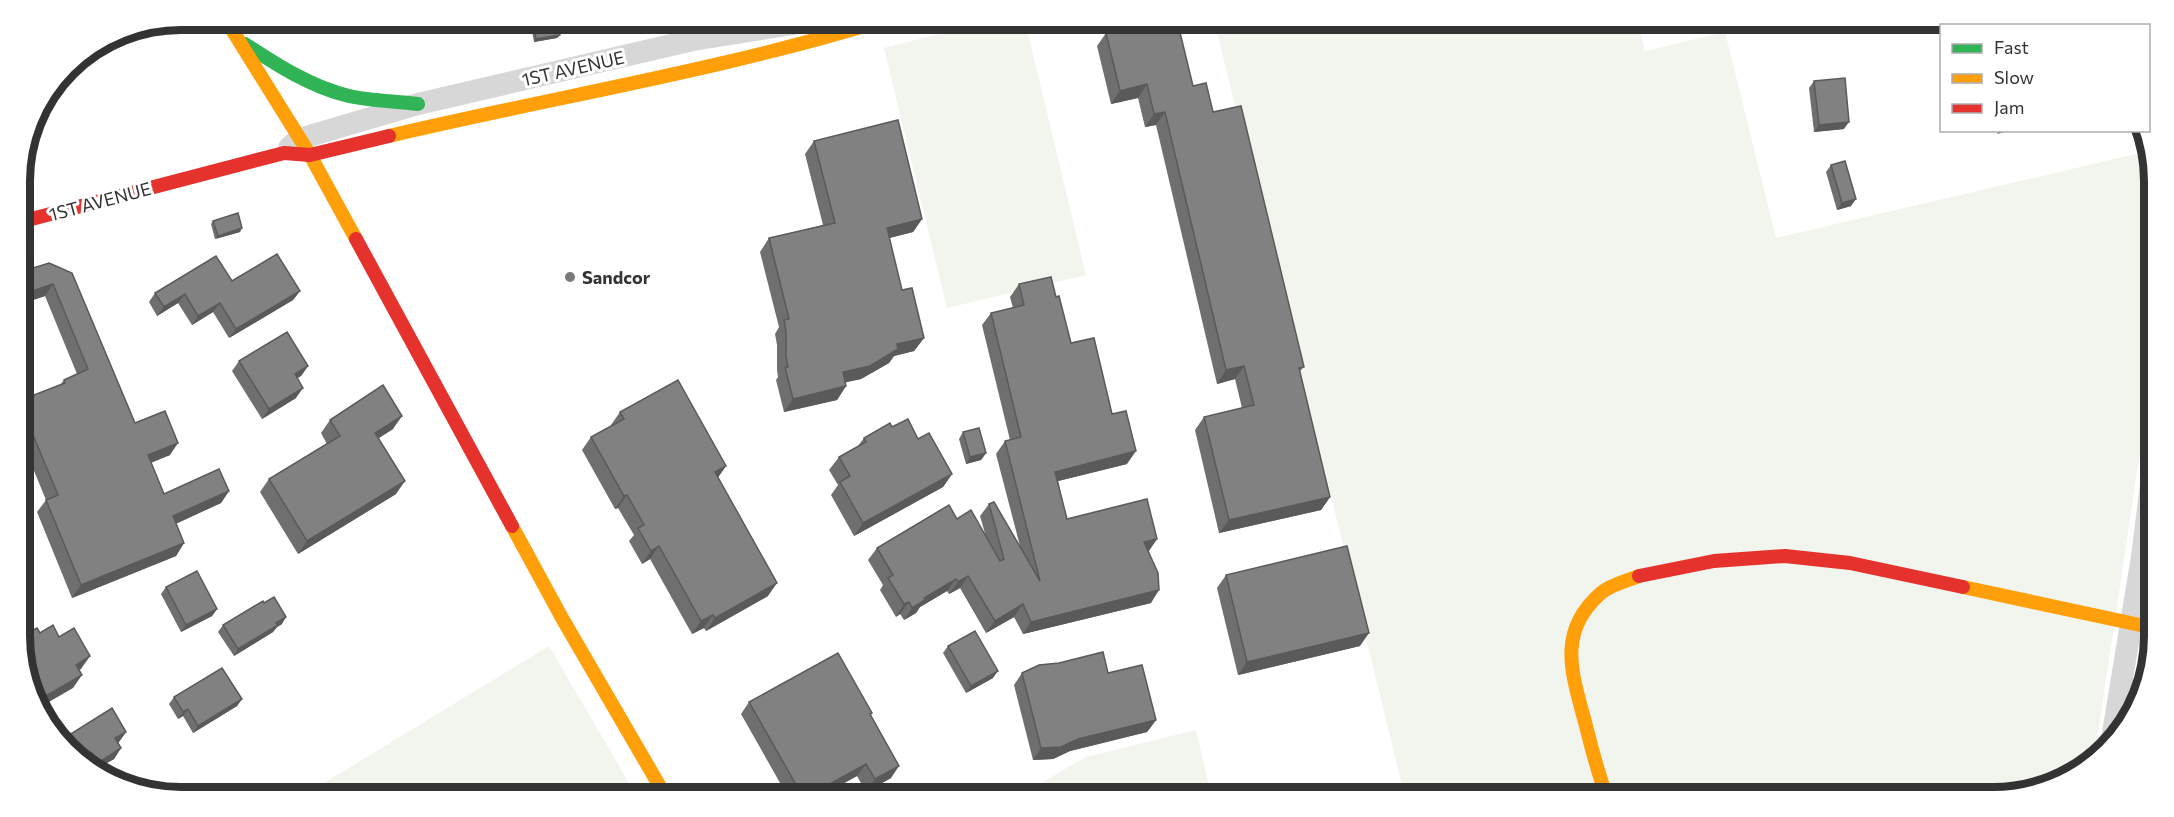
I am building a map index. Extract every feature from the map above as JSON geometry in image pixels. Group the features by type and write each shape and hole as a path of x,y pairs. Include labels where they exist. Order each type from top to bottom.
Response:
{"street":[{"path":"232,30 562,618 660,787"},
{"name":"1ST AVENUE","path":"298,149 418,104 693,40 755,30"},
{"name":"1ST AVENUE","path":"30,219 298,149 454,121 701,69 850,30"},
{"path":"237,38 284,69 331,90 349,96 418,104"},
{"path":"2114,726 2144,541"},
{"path":"1603,787 1575,685 1570,661 1572,641 1579,619 1602,592 1642,575 1714,561 1785,556 1850,563 2144,626"}],"shaded area":[{"path":"955,30 1027,30 1086,275 947,308 884,48"},
{"path":"1216,30 1640,30 1645,51 1725,32 1776,238 2141,153 2144,181 2144,425 2096,746 2085,756 2068,767 2041,779 2003,787 1403,787"},
{"path":"549,646 631,787 317,787"},
{"path":"1196,730 1209,787 1034,787 1086,757"}],"building":[{"path":"535,30 559,30 560,35 536,39"},
{"path":"1119,30 1179,30 1193,86 1206,83 1213,112 1241,106 1304,367 1299,368 1330,497 1229,520 1204,417 1254,405 1244,366 1226,370 1165,112 1154,114 1147,84 1120,91 1106,33"},
{"path":"1845,78 1849,122 1819,125 1814,81"},
{"path":"898,120 922,219 887,228 902,290 912,288 924,338 897,344 898,349 870,366 843,372 846,386 793,399 785,367 788,367 784,320 789,319 769,238 835,223 814,141"},
{"path":"1845,161 1856,199 1842,203 1831,165"},
{"path":"238,213 242,228 218,236 213,221"},
{"path":"277,254 300,291 236,329 220,303 198,316 185,294 164,307 155,293 216,256 232,281"},
{"path":"49,263 72,273 135,423 165,411 178,443 148,455 164,494 219,469 229,491 173,516 184,543 81,585 46,500 58,495 30,428 30,397 65,383 64,380 88,369 53,284 30,292 30,269"},
{"path":"1051,277 1056,297 1059,296 1071,343 1094,338 1112,414 1126,411 1136,451 1055,472 1067,519 1147,499 1157,539 1144,542 1158,573 1159,590 1031,622 1023,604 995,621 968,576 958,582 956,579 912,608 909,602 904,604 888,578 893,575 877,548 949,505 957,519 971,510 1000,561 1004,559 989,504 994,502 1040,581 1005,441 1021,437 991,313 1024,305 1019,284"},
{"path":"287,332 308,366 295,374 303,388 269,409 239,361"},
{"path":"678,380 726,466 715,472 777,583 715,618 713,615 701,621 659,546 651,551 638,528 644,525 627,495 624,496 591,437 624,419 620,412"},
{"path":"383,385 402,416 375,433 405,481 307,541 269,479 340,436 330,420"},
{"path":"908,419 918,439 929,433 952,474 863,523 840,482 850,476 839,457 866,442 864,438 890,423 892,427"},
{"path":"979,428 986,453 970,457 963,432"},
{"path":"1347,546 1369,633 1247,662 1226,575"},
{"path":"197,571 217,609 186,625 166,587"},
{"path":"274,597 286,617 276,623 278,625 238,649 223,625"},
{"path":"53,625 59,637 74,628 90,656 76,665 82,675 44,697 31,655 30,632 37,628 40,633"},
{"path":"975,631 998,671 971,686 948,646"},
{"path":"1103,652 1108,673 1142,665 1156,720 1078,739 1061,747 1041,748 1022,673 1039,665 1059,663"},
{"path":"838,653 899,766 875,779 866,764 824,787 797,787 749,702"},
{"path":"222,668 242,699 198,726 188,709 183,712 174,697"},
{"path":"112,708 126,732 115,738 121,748 99,762 92,753 89,755 68,735"}],"traffic: fast":[{"path":"245,44 295,74 335,92 366,99 418,104"}],"traffic: slow":[{"path":"232,30 310,155 356,239"},
{"path":"389,136 762,54 850,30"},
{"path":"512,526 562,618 660,787"},
{"path":"1604,787 1576,690 1571,656 1573,639 1577,624 1587,608 1601,593 1614,585 1639,576"},
{"path":"1963,587 2144,626"}],"traffic: jam":[{"path":"30,219 284,153 310,155 389,136"},
{"path":"356,239 512,526"},
{"path":"1639,576 1714,561 1785,556 1850,563 1963,587"}],"place":[{"name":"Sandcor","path":"570,277"}]}
